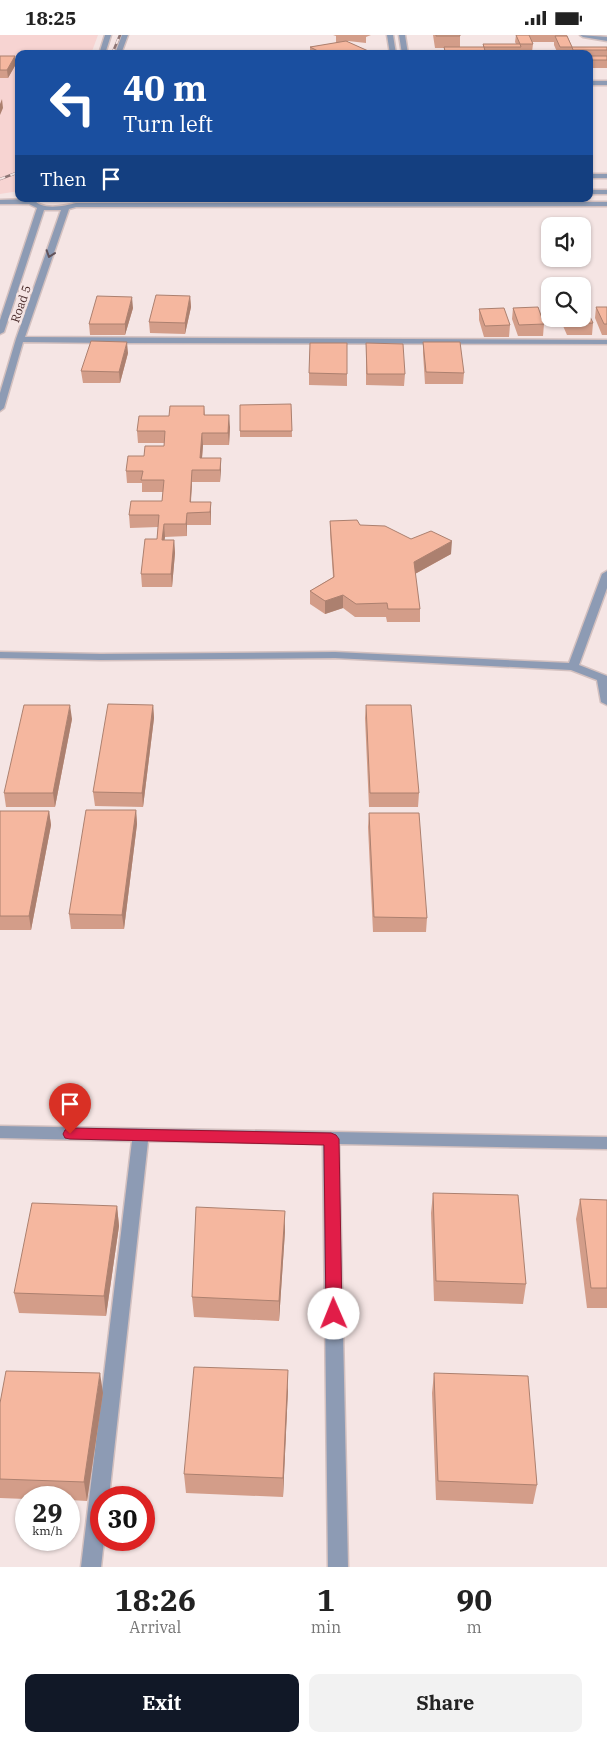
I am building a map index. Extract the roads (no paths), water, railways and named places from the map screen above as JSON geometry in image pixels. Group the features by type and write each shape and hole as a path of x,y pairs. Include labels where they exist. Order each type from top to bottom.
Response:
{"street":[{"path":"103,50 108,35"},
{"path":"119,50 125,35"},
{"path":"390,35 392,50"},
{"path":"402,35 404,50"},
{"path":"583,35 607,39"},
{"path":"593,83 607,83"},
{"path":"593,176 607,176"},
{"path":"593,191 607,192"},
{"path":"0,195 15,195"},
{"path":"0,202 15,201"},
{"path":"34,202 40,207 76,205 420,202 607,204"},
{"path":"76,205 80,202"},
{"name":"Road 5","path":"0,332 40,207"},
{"name":"Road 5","path":"0,408 20,339 66,207"},
{"path":"20,339 607,343"},
{"path":"573,667 607,574"},
{"path":"0,655 100,657 336,655 573,667 604,679 607,702"},
{"path":"0,1132 607,1143"},
{"path":"91,1567 141,1135"},
{"path":"331,1139 338,1567"}],"railway":[{"path":"114,50 120,35"},
{"path":"0,179 15,173"}]}
